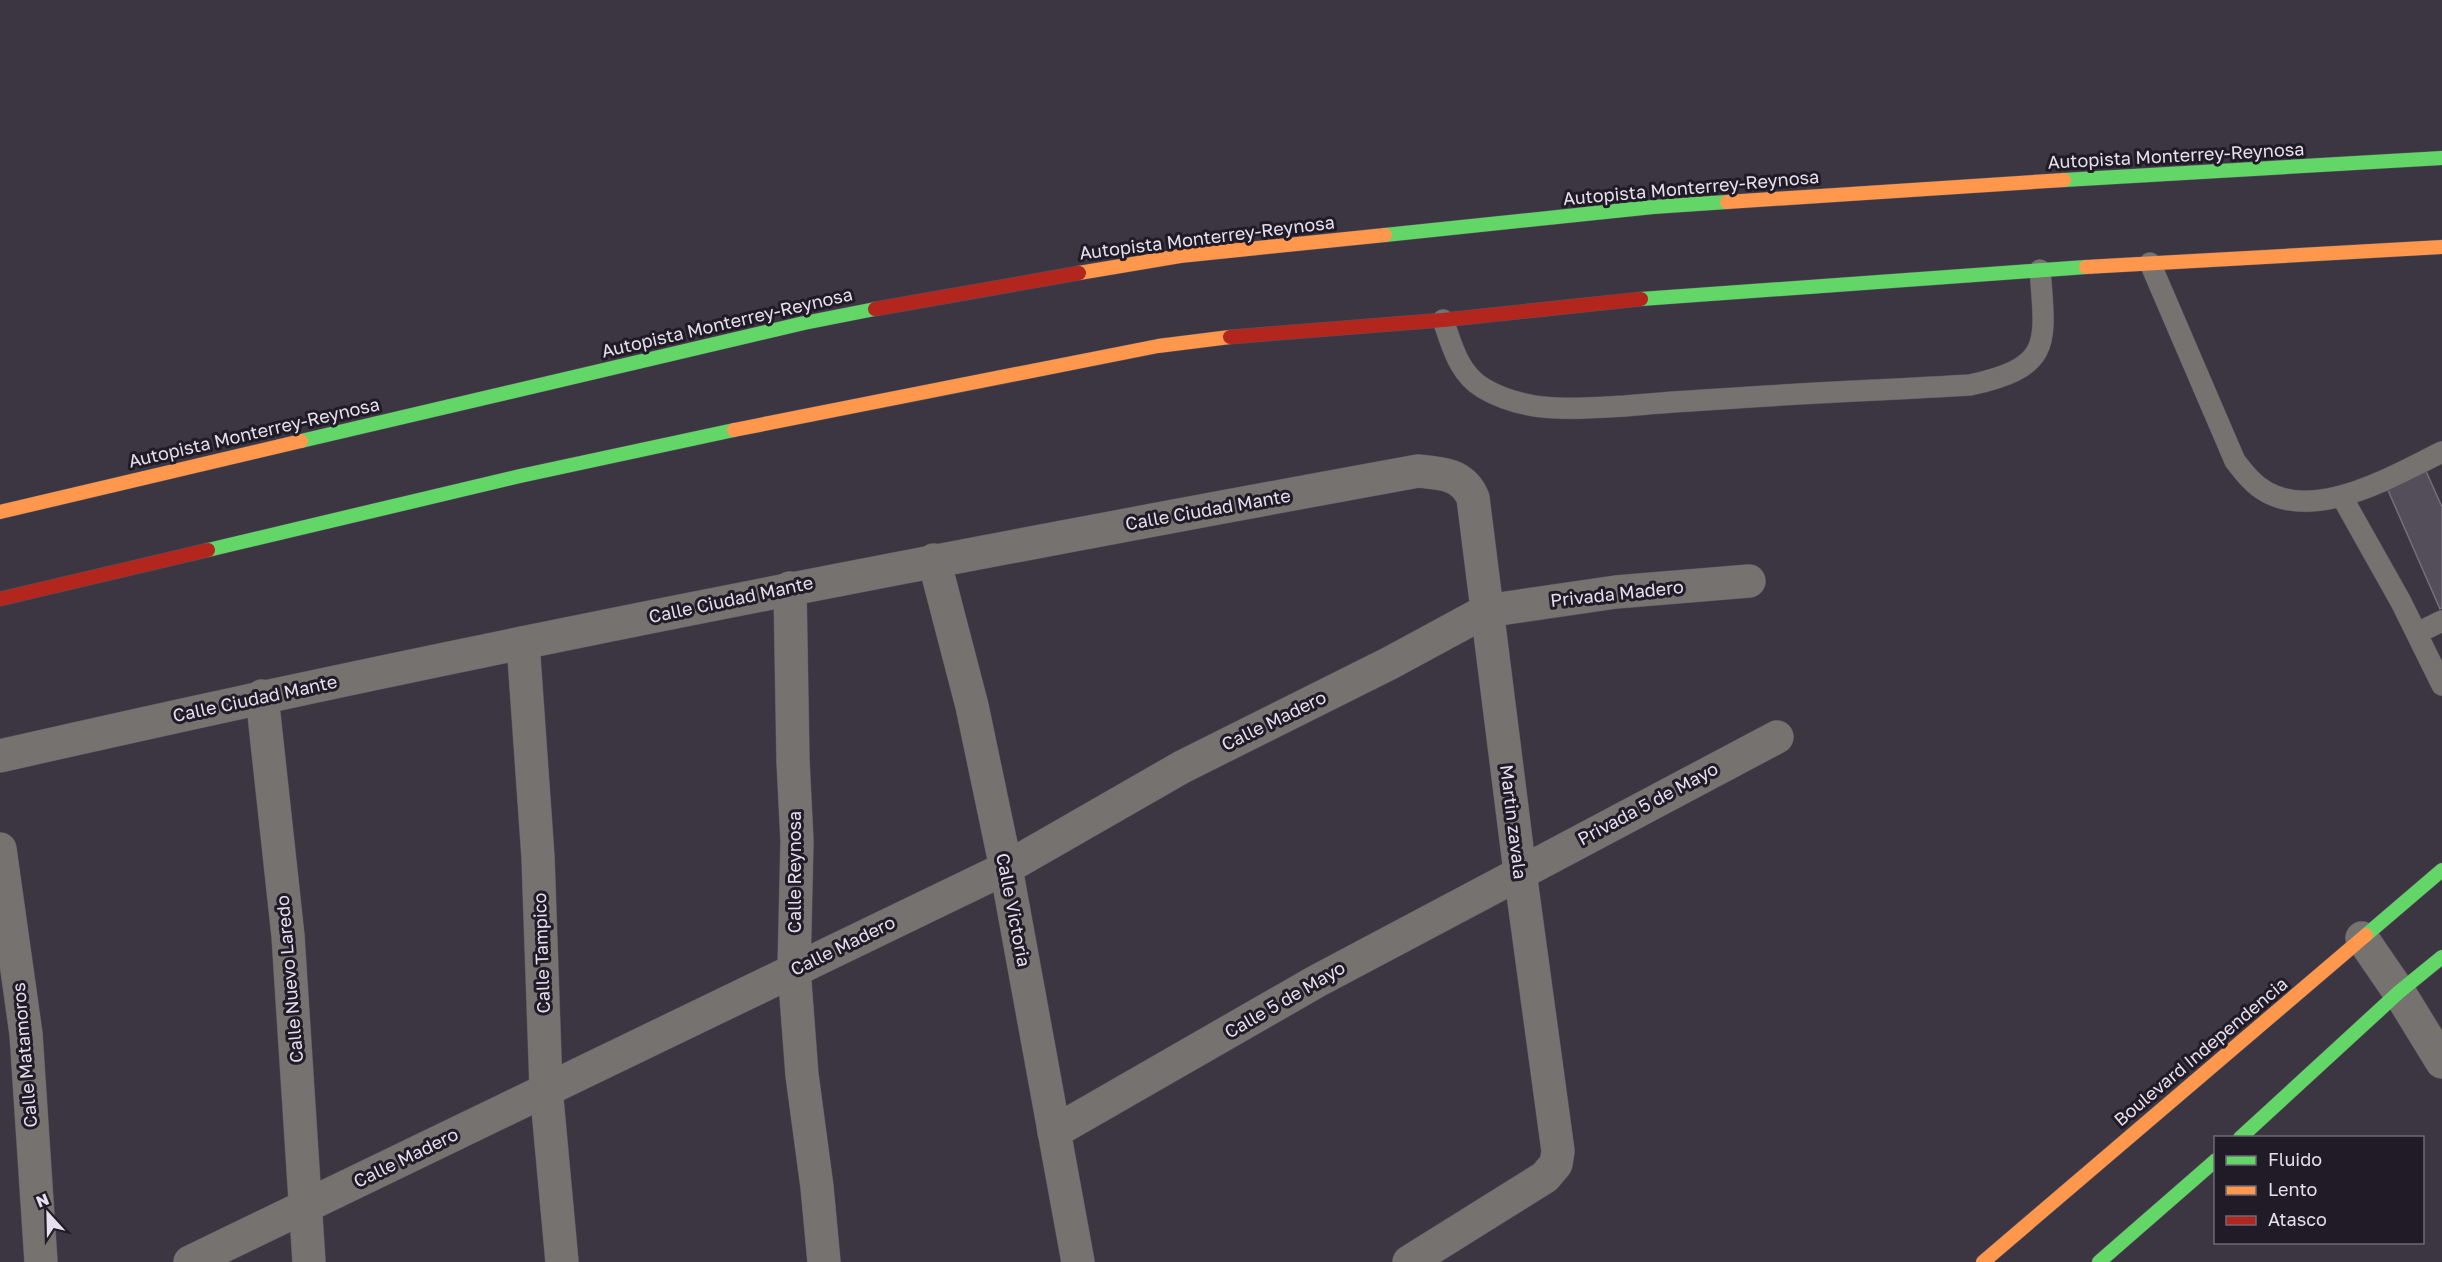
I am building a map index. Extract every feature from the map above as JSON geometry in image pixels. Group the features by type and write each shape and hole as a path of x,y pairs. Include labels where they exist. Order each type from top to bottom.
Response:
{"main road":[{"name":"Autopista Monterrey-Reynosa","path":"0,512 804,323 973,290 1180,256 1653,207 1886,190 2442,158"},
{"path":"0,599 519,476 1013,372 1158,346 1264,333 1443,320 1589,303 2040,270 2442,247"},
{"name":"Boulevard Independencia","path":"1983,1262 2442,870"},
{"path":"2241,1136 2399,992 2442,957"},
{"path":"2099,1262 2151,1220 2214,1162"}],"street":[{"name":"Calle Ciudad Mante","path":"0,756 262,696 934,560 1418,471 1448,474 1464,482"},
{"name":"Martin zavala","path":"1409,1262 1545,1178 1556,1164 1558,1151 1473,498 1464,482"},
{"name":"Calle Victoria","path":"934,560 972,706 1006,868 1078,1262"},
{"name":"Privada Madero","path":"1486,611 1616,592 1749,581"},
{"name":"Calle Reynosa","path":"790,588 797,841 794,969 802,1075 824,1262"},
{"name":"Calle Madero","path":"190,1262 546,1088 1006,868 1182,767 1390,663 1486,611"},
{"name":"Calle Tampico","path":"523,643 538,857 546,1088 562,1262"},
{"name":"Calle Nuevo Laredo","path":"262,696 288,936 309,1262"},
{"name":"Privada 5 de Mayo","path":"1520,872 1777,737"},
{"name":"Calle Matamoros","path":"0,849 26,1034 41,1262"},
{"name":"Calle 5 de Mayo","path":"1054,1132 1317,981 1520,872"},
{"path":"2362,938 2399,992 2442,1062"}],"lane":[{"path":"2150,263 2235,461 2250,480 2267,492 2309,502 2342,497 2396,475 2442,452"},
{"path":"1443,320 1459,365 1468,376 1482,388 1508,400 1542,408 1569,410 1970,385 1998,379 2019,370 2034,358 2042,338 2040,270"},
{"path":"2342,497 2417,633 2442,685"},
{"path":"2417,633 2442,621"}],"building":[{"path":"2426,471 2442,507 2442,608 2440,609 2387,488"}],"traffic: fast":[{"path":"2064,180 2442,158"},
{"path":"1385,235 1653,207 1727,202"},
{"path":"1641,299 2086,267"},
{"path":"301,441 804,323 875,309"},
{"path":"208,550 520,476 734,430"},
{"path":"2366,935 2442,870"},
{"path":"2242,1136 2399,992 2442,957"},
{"path":"2099,1262 2214,1162"}],"traffic: slow":[{"path":"1727,202 2064,180"},
{"path":"1079,273 1180,256 1385,235"},
{"path":"2086,267 2442,247"},
{"path":"734,430 1158,346 1230,337"},
{"path":"0,512 301,441"},
{"path":"1983,1262 2366,935"}],"traffic: jam":[{"path":"875,309 1079,273"},
{"path":"1230,337 1443,320 1641,299"},
{"path":"0,599 208,550"}]}
